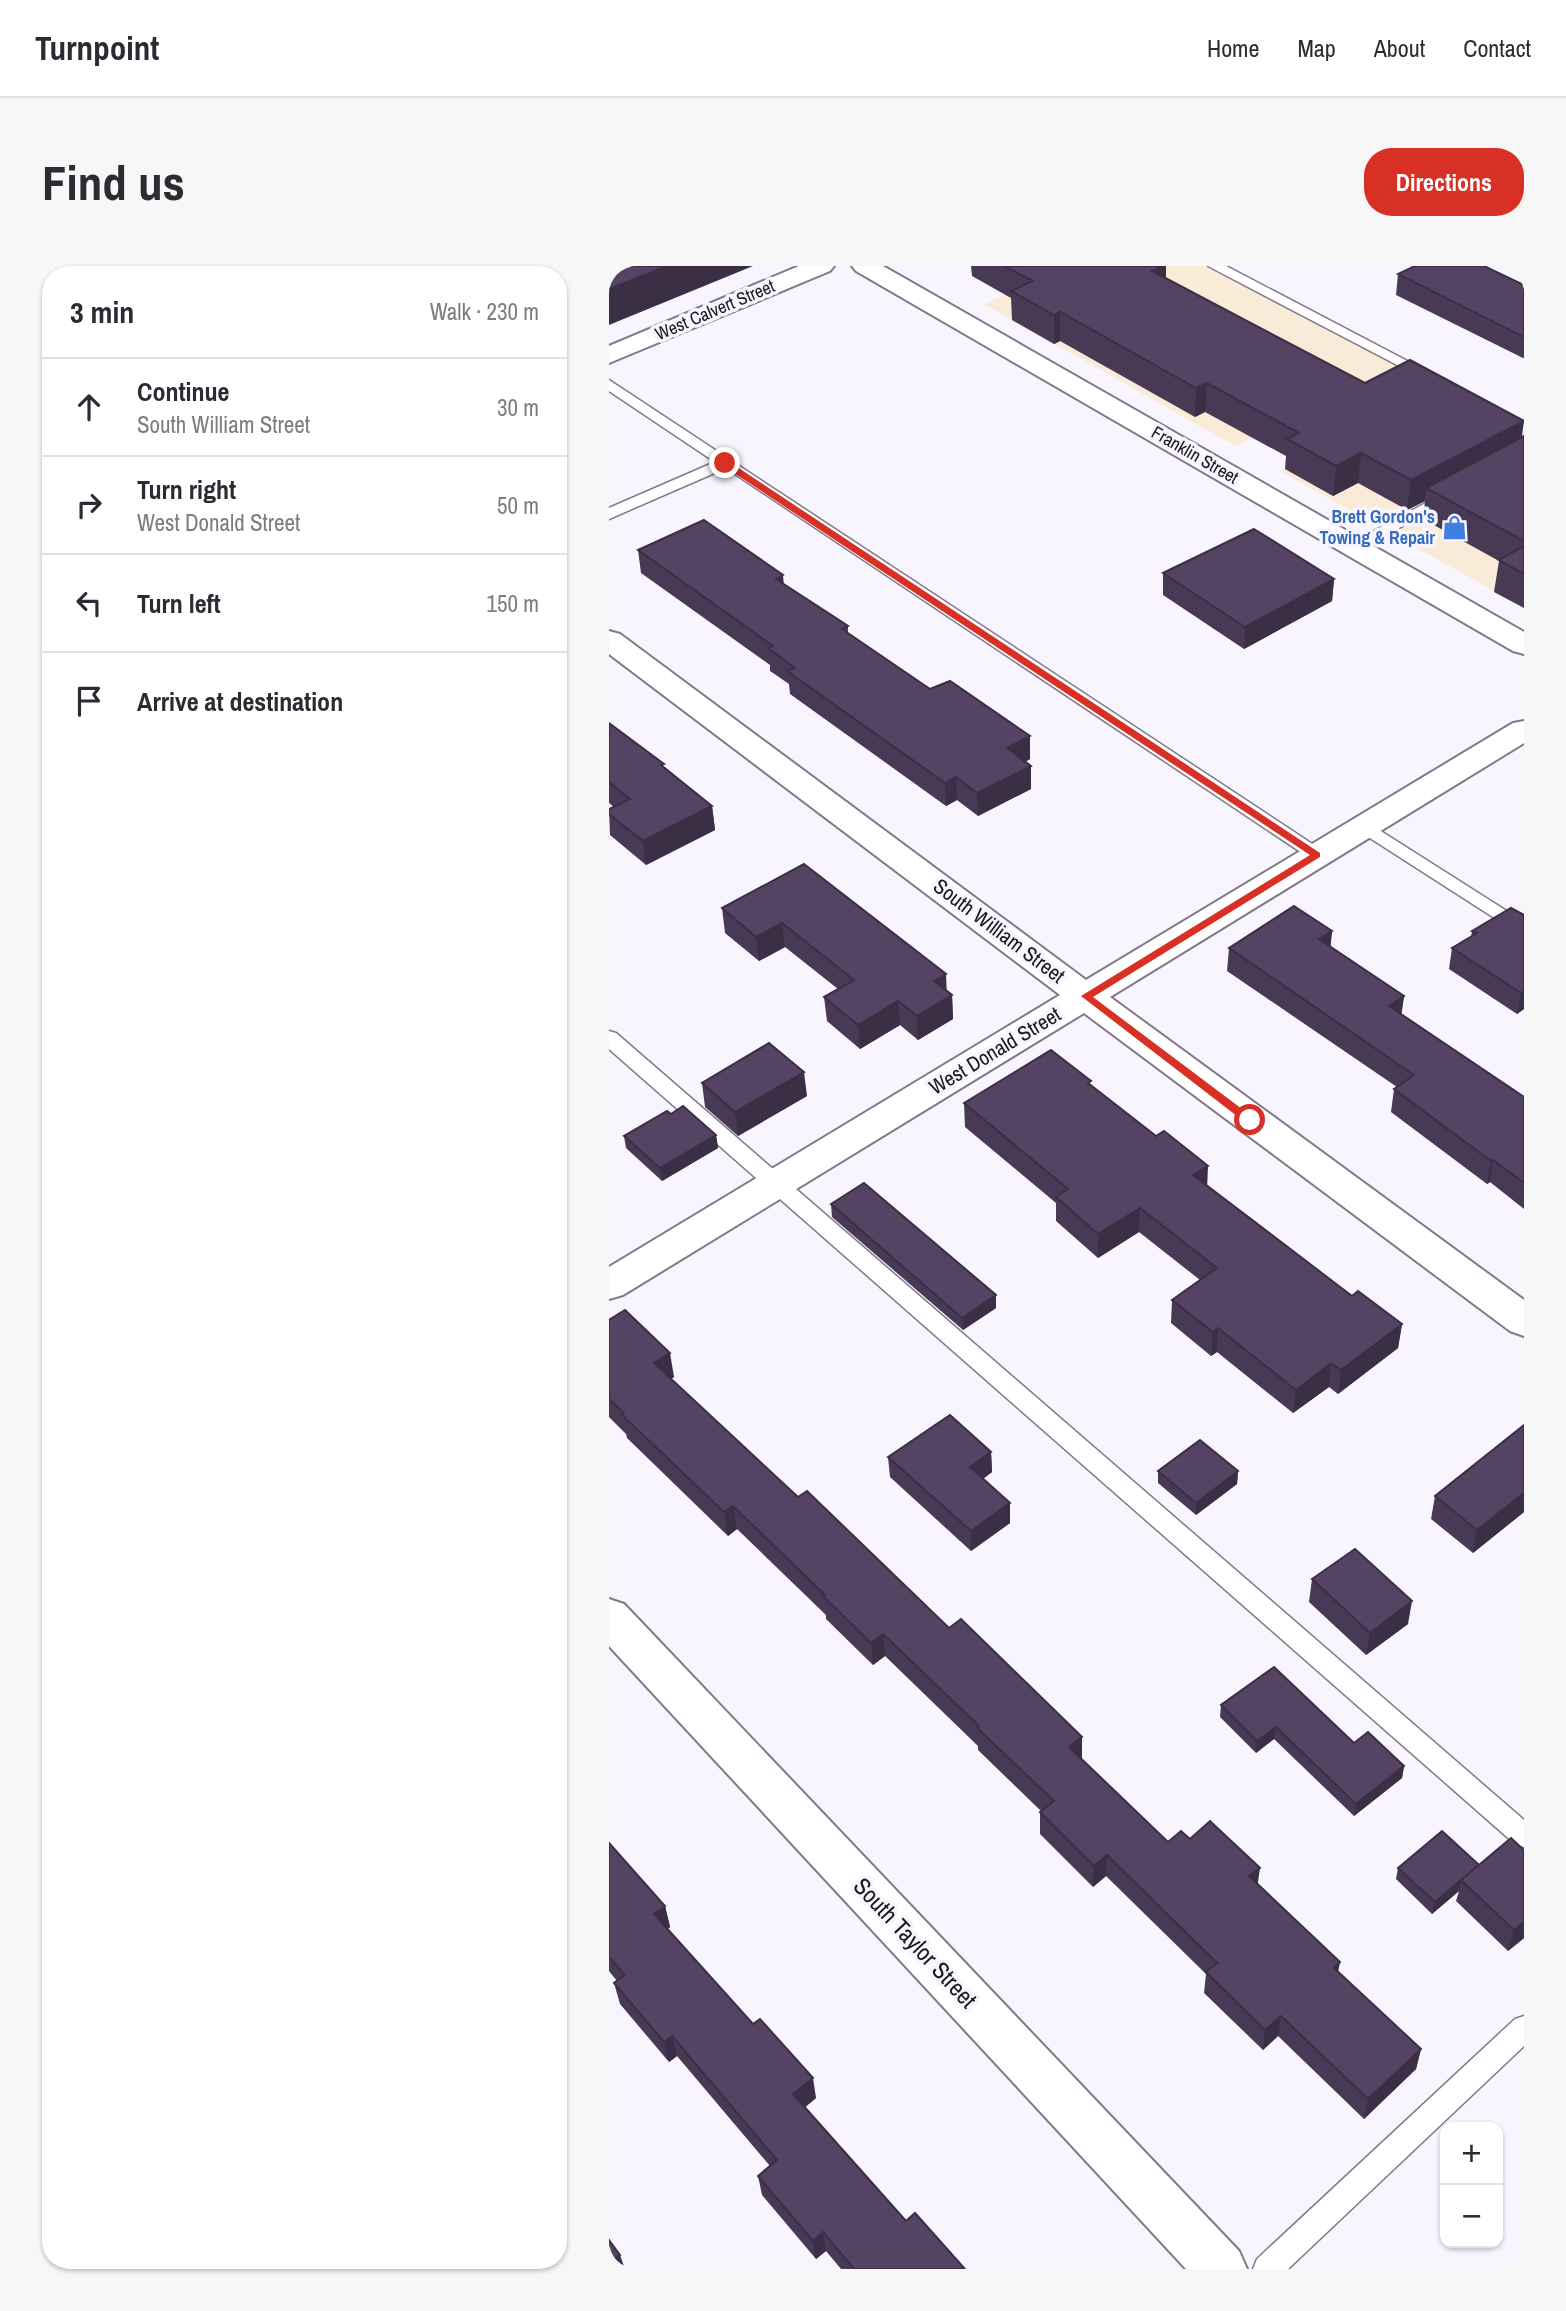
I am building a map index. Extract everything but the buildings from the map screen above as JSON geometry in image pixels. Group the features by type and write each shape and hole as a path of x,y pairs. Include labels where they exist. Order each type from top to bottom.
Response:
{"street":[{"name":"West Calvert Street","path":"612,350 821,266"},
{"name":"Franklin Street","path":"865,266 1524,645"},
{"name":"South William Street","path":"609,640 1524,1321"},
{"name":"West Donald Street","path":"609,1285 1524,730"},
{"name":"South Taylor Street","path":"609,1617 1221,2269"}],"lane":[{"path":"1215,266 1449,386"},
{"path":"609,384 1317,855"},
{"path":"609,514 725,463"},
{"path":"1354,546 1463,488"},
{"path":"1365,827 1524,931"},
{"path":"609,1038 1524,1836"},
{"path":"1268,2269 1524,2028"}],"shaded area":[{"path":"1073,266 1203,266 1398,365 1235,446 984,304"},
{"path":"1444,389 1524,431 1524,608 1280,471"}],"place":[{"name":"Brett Gordon's Towing & Repair","path":"1455,527"}],"route":[{"path":"725,463 1317,855 1086,996 1250,1120"}]}
